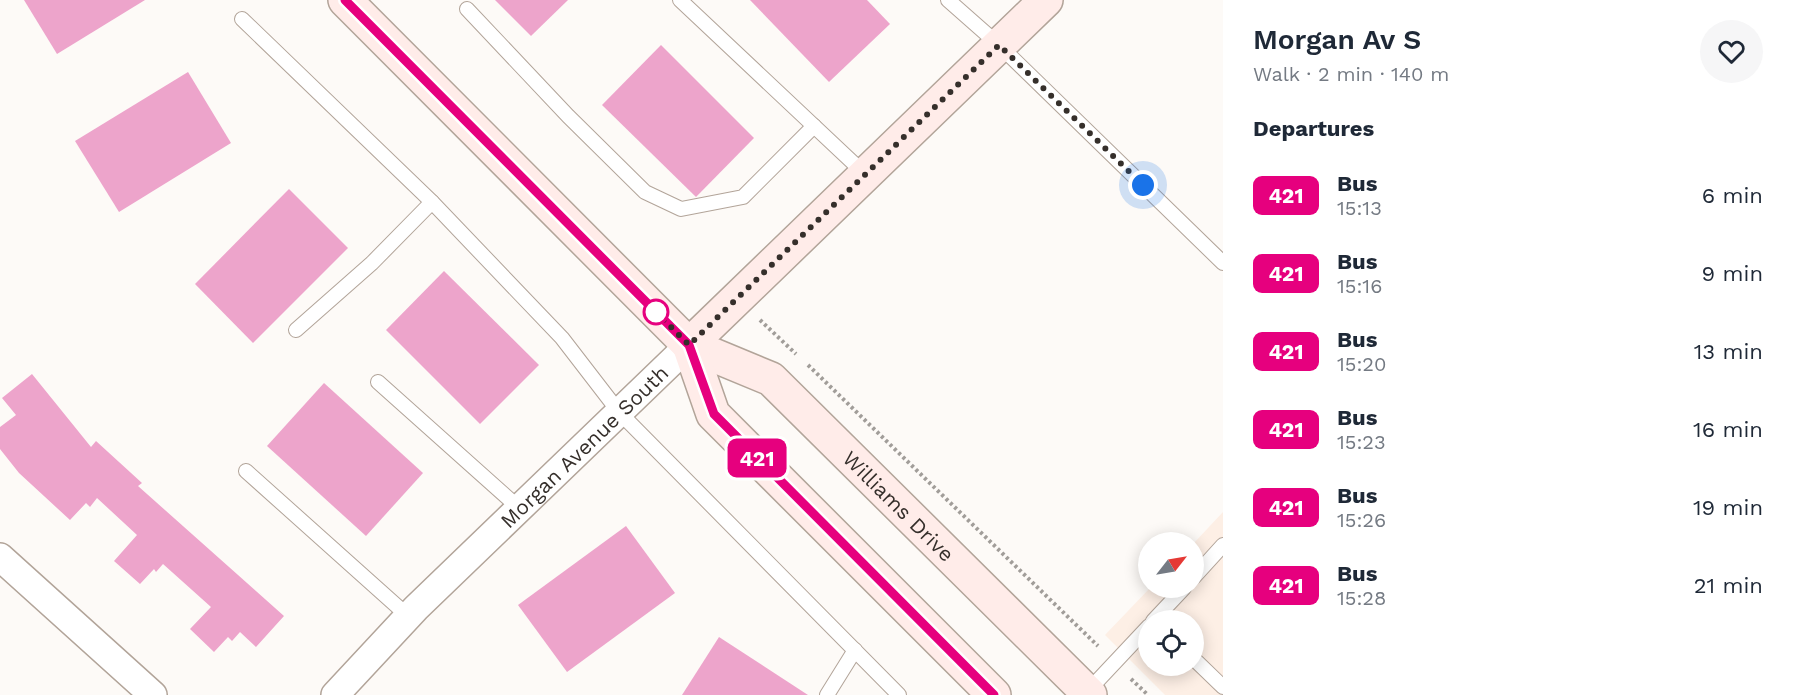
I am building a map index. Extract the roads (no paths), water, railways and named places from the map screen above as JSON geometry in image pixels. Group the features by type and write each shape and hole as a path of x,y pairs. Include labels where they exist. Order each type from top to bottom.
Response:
{"main road":[{"name":"Williams Drive","path":"345,0 689,345 771,379 1088,694"},
{"name":"Morgan Avenue South","path":"689,345 1046,0"},
{"name":"Williams Drive","path":"689,345 714,414 994,695"}],"street":[{"name":"Morgan Avenue South","path":"335,695 408,616 689,345"},
{"path":"0,557 153,695"}],"lane":[{"path":"680,0 866,174"},
{"path":"948,0 999,45 1223,263"},
{"path":"467,9 568,116 645,192 681,209 742,197 814,126"},
{"path":"242,20 432,202 562,338 619,412 899,695"},
{"path":"296,330 372,263 432,202"},
{"path":"378,382 519,508"},
{"path":"246,471 408,616"},
{"path":"1204,566 1223,545"},
{"path":"1164,610 1175,598"},
{"path":"1088,694 1138,638"},
{"path":"827,695 855,650"},
{"path":"1204,669 1223,687"}]}
